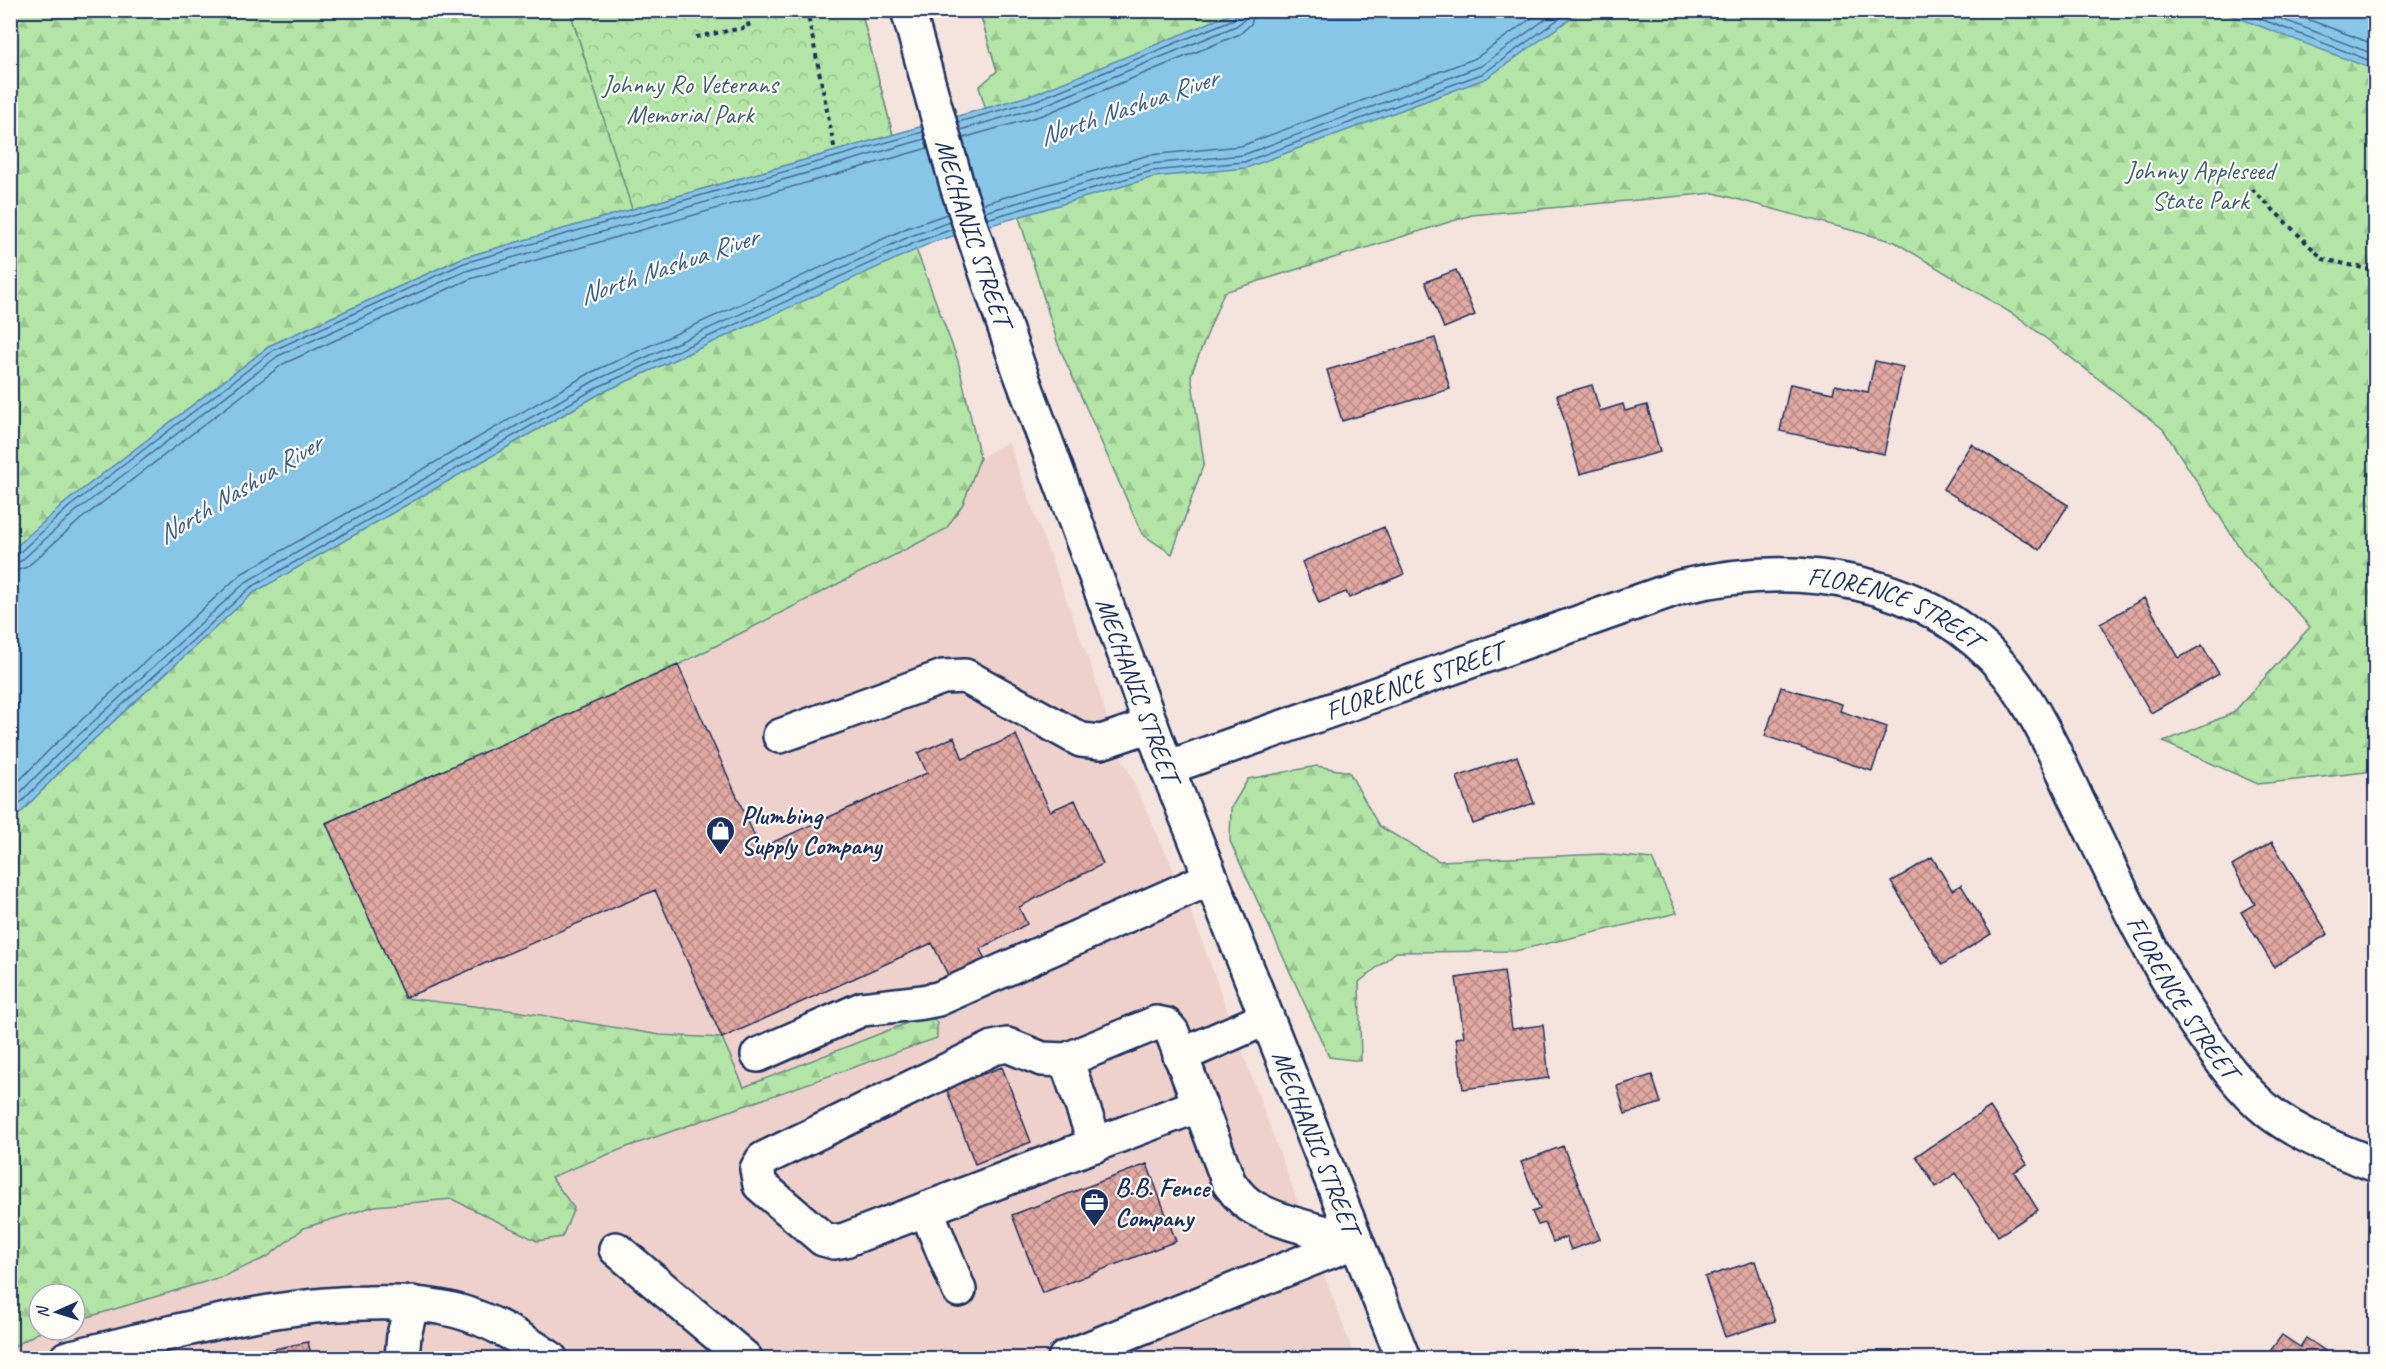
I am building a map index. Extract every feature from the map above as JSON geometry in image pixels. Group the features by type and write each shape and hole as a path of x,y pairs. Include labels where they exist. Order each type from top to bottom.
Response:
{"street":[{"name":"MECHANIC STREET","path":"911,24 958,189 1019,369 1167,768 1403,1359"},
{"name":"FLORENCE STREET","path":"1167,768 1680,586 1731,576 1787,573 1852,582 1896,595 1929,610 1960,629 1989,652 2010,676 2060,763 2161,967 2202,1032 2244,1088 2268,1111 2293,1128 2376,1165"},
{"path":"780,736 954,675 965,676 1081,740 1101,742 1151,725"},
{"path":"758,1055 862,1009 938,999 1211,878"},
{"path":"1180,1056 1267,1018"},
{"path":"1199,1105 845,1240 834,1242 823,1239 760,1185 758,1169 763,1159 993,1048 1007,1045 1042,1059 1066,1060 1156,1023 1166,1025 1172,1032 1228,1183 1240,1198 1265,1213 1356,1241"},
{"path":"1066,1060 1095,1145"},
{"path":"926,1209 959,1290"},
{"path":"1065,1359 1356,1241"},
{"path":"616,1249 745,1359"},
{"path":"402,1359 404,1335 412,1303"},
{"path":"67,1359 268,1311 334,1304 412,1303 460,1311 483,1320 529,1344 550,1359"}],"path":[{"path":"696,37 749,27 744,10"},
{"path":"807,10 835,151"},
{"path":"2252,189 2323,259 2376,271"}],"shaded area":[{"path":"1008,442 1092,669 1113,738 1183,890 1355,1358 11,1358 11,1349 27,1339 27,1342 87,1342 87,1317 224,1276 267,1257 304,1228 375,1206 452,1199 537,1241 550,1178 627,1147 937,1038 930,1014 744,1087 721,1038 660,1035 516,1011 405,998 326,823 678,665 946,529 963,504 980,458"}],"green space":[{"path":"11,11 570,11 613,147 861,11 893,135 462,258 271,345 66,502 11,552"},
{"name":"Johnny Ro Veterans Memorial Park","path":"570,11 861,11 893,135 632,209"},
{"name":"Johnny Appleseed State Park","path":"979,11 2375,11 2375,771 2258,784 2163,742 2233,713 2310,627 2242,551 2163,429 2021,319 1895,242 1714,193 1472,215 1224,292 1191,375 1204,463 1172,554 1142,534 1058,344 979,87 997,71"},
{"path":"916,249 958,361 980,458 963,504 946,529 678,665 326,823 405,998 516,1011 660,1035 722,1038 744,1087 930,1014 937,1023 937,1038 627,1147 551,1177 574,1208 562,1237 537,1241 452,1199 375,1206 304,1228 267,1257 224,1276 87,1317 87,1282 27,1282 27,1339 11,1349 11,823 66,765 253,593 601,393"},
{"path":"1317,766 1349,772 1379,826 1439,861 1603,854 1652,859 1677,913 1515,951 1396,952 1359,982 1361,1061 1329,1057 1230,841 1231,808 1248,779"}],"water":[{"name":"North Nashua River","path":"1238,11 1581,11 1487,78 1246,168 1154,177 933,242 601,393 253,593 66,765 11,823 10,552 66,502 271,345 462,258 1035,94"},
{"path":"2220,11 2375,11 2375,70"}],"building":[{"path":"1456,270 1475,315 1444,328 1425,282"},
{"path":"1435,338 1450,389 1342,421 1327,370"},
{"path":"1875,361 1903,367 1884,454 1780,431 1790,384 1833,393 1835,385 1868,392"},
{"path":"1592,385 1600,411 1623,404 1625,411 1647,405 1660,452 1580,474 1557,395"},
{"path":"1971,444 2068,505 2040,550 1943,489"},
{"path":"1384,527 1404,574 1349,598 1346,592 1319,603 1302,562"},
{"path":"2144,598 2179,658 2202,645 2219,674 2151,713 2100,624"},
{"name":"Plumbing Supply Company","path":"678,665 760,848 927,773 918,753 954,737 963,759 1016,735 1050,811 1075,800 1103,864 1019,907 1027,924 980,949 990,969 954,987 932,943 722,1038 655,890 405,998 326,823"},
{"path":"1781,687 1842,704 1840,711 1887,727 1872,771 1765,736"},
{"path":"1517,756 1534,803 1473,824 1457,777"},
{"path":"2272,842 2328,934 2274,967 2241,912 2255,904 2232,866"},
{"path":"1932,857 1952,890 1961,885 1991,934 1942,965 1891,882"},
{"path":"1504,971 1512,1029 1543,1025 1549,1078 1463,1089 1456,1038 1464,1037 1456,978"},
{"path":"1002,1067 1031,1142 975,1164 946,1088"},
{"path":"1652,1075 1661,1103 1625,1114 1617,1086"},
{"path":"1990,1107 2027,1164 2014,1172 2038,1210 1998,1236 1956,1173 1936,1187 1916,1156"},
{"path":"1563,1146 1600,1239 1571,1250 1566,1237 1553,1242 1545,1223 1538,1225 1532,1212 1540,1209 1521,1162"},
{"name":"B.B. Fence Company","path":"1147,1164 1176,1241 1042,1293 1012,1215"},
{"path":"1755,1261 1775,1321 1725,1337 1705,1277"},
{"path":"2282,1335 2300,1347 2306,1338 2336,1358 2265,1358"},
{"path":"308,1342 312,1358 232,1358"}],"place":[{"name":"Plumbing Supply Company","path":"720,856"},
{"name":"B.B. Fence Company","path":"1094,1228"}]}
